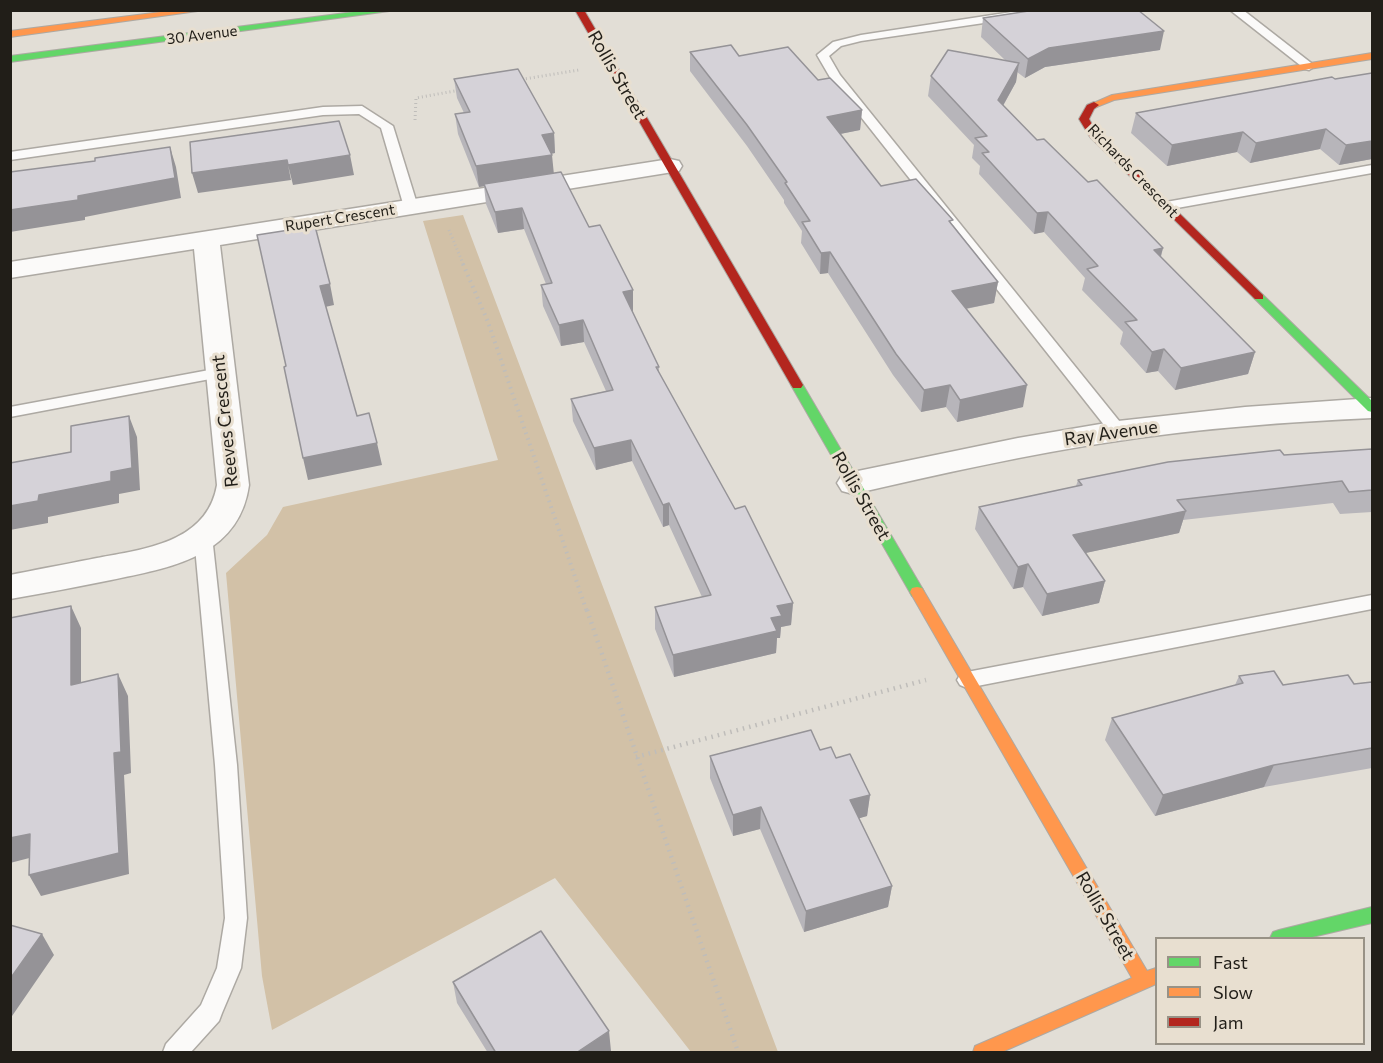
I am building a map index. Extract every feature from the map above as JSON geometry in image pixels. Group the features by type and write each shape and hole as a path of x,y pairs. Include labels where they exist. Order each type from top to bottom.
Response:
{"street":[{"name":"30 Avenue","path":"10,34 201,10"},
{"name":"30 Avenue","path":"10,58 393,10"},
{"name":"Rollis Street","path":"579,10 1143,981"},
{"name":"Richards Crescent","path":"1372,56 1106,99 1090,107 1084,119 1093,135 1372,408"},
{"name":"Rupert Crescent","path":"10,270 670,166"},
{"name":"Reeves Crescent","path":"10,587 164,555 184,548 203,536 221,519 232,501 233,485 206,240"},
{"name":"Ray Avenue","path":"853,483 1024,447 1118,431 1251,416 1372,408"},
{"path":"1287,937 1372,915"},
{"path":"982,1053 1155,976"}],"lane":[{"path":"1052,10 861,38 837,44 823,55 835,76 1118,431"},
{"path":"1235,10 1309,66"},
{"path":"10,156 323,111 362,110 387,126 411,207"},
{"path":"1166,206 1372,169"},
{"path":"10,412 220,373"},
{"path":"174,1053 210,1013 229,968 236,918 226,765 203,536"},
{"path":"964,675 1372,602"}],"path":[{"path":"510,82 611,64"},
{"path":"415,125 416,98 466,89"},
{"path":"448,226 488,322 738,1053"},
{"path":"636,757 964,675"}],"shaded area":[{"path":"463,215 778,1052 691,1052 555,878 272,1030 262,976 226,573 267,535 283,507 498,460 423,221"}],"building":[{"path":"1035,10 1138,10 1164,31 1049,48 1028,59 983,18"},
{"path":"731,45 739,56 788,47 818,80 830,78 862,110 827,117 881,186 916,179 953,220 949,221 998,282 952,291 1027,385 960,400 950,385 924,390 896,354 830,252 821,253 802,222 810,221 785,183 787,182 747,125 690,52"},
{"path":"948,50 1019,63 998,100 1037,140 1044,139 1088,182 1097,180 1163,248 1154,250 1255,352 1181,368 1164,349 1152,352 1125,322 1137,320 1087,269 1098,266 1048,212 1037,213 982,153 989,152 975,138 987,136 931,76"},
{"path":"518,69 554,133 542,135 552,155 476,166 455,114 470,112 454,79"},
{"path":"1372,73 1372,141 1346,145 1326,129 1256,143 1243,132 1172,145 1136,113 1332,77 1335,79"},
{"path":"339,121 350,155 288,165 287,160 192,173 190,142"},
{"path":"170,147 175,178 78,196 78,200 10,210 10,172 95,161 95,158"},
{"path":"561,172 589,227 600,225 633,290 623,292 659,367 656,367 735,509 745,506 793,603 777,606 782,616 771,618 777,631 673,655 655,607 711,595 669,503 663,505 631,440 594,448 571,399 613,390 583,320 559,325 541,285 552,283 522,208 495,212 484,184"},
{"path":"315,226 330,284 320,286 357,416 369,413 377,443 303,458 284,367 286,366 257,235"},
{"path":"129,416 132,468 111,472 111,481 39,495 38,501 10,506 10,463 71,452 71,426"},
{"path":"1372,449 1372,490 1349,492 1342,481 1177,500 1186,511 1073,535 1105,581 1047,594 1028,564 1018,567 979,507 1082,485 1078,480 1168,462 1280,450 1284,455"},
{"path":"71,606 71,685 118,674 121,752 114,753 119,853 29,875 30,834 10,838 10,618"},
{"path":"1274,671 1283,685 1348,675 1354,684 1372,682 1372,748 1274,765 1163,795 1112,718 1243,683 1239,676"},
{"path":"811,730 820,750 831,747 836,758 850,754 870,795 850,800 892,886 806,911 761,807 733,815 710,756"},
{"path":"10,925 42,934 10,979"},
{"path":"541,931 609,1031 576,1053 496,1053 453,982"}],"traffic: fast":[{"path":"10,59 393,10"},
{"path":"1259,297 1372,408"},
{"path":"797,385 917,592"},
{"path":"1283,937 1372,915"}],"traffic: slow":[{"path":"10,34 201,10"},
{"path":"1094,105 1112,98 1372,56"},
{"path":"917,592 1143,981"},
{"path":"982,1052 1155,976"}],"traffic: jam":[{"path":"579,10 797,385"},
{"path":"1094,105 1090,107 1084,119 1093,135 1259,297"}]}
